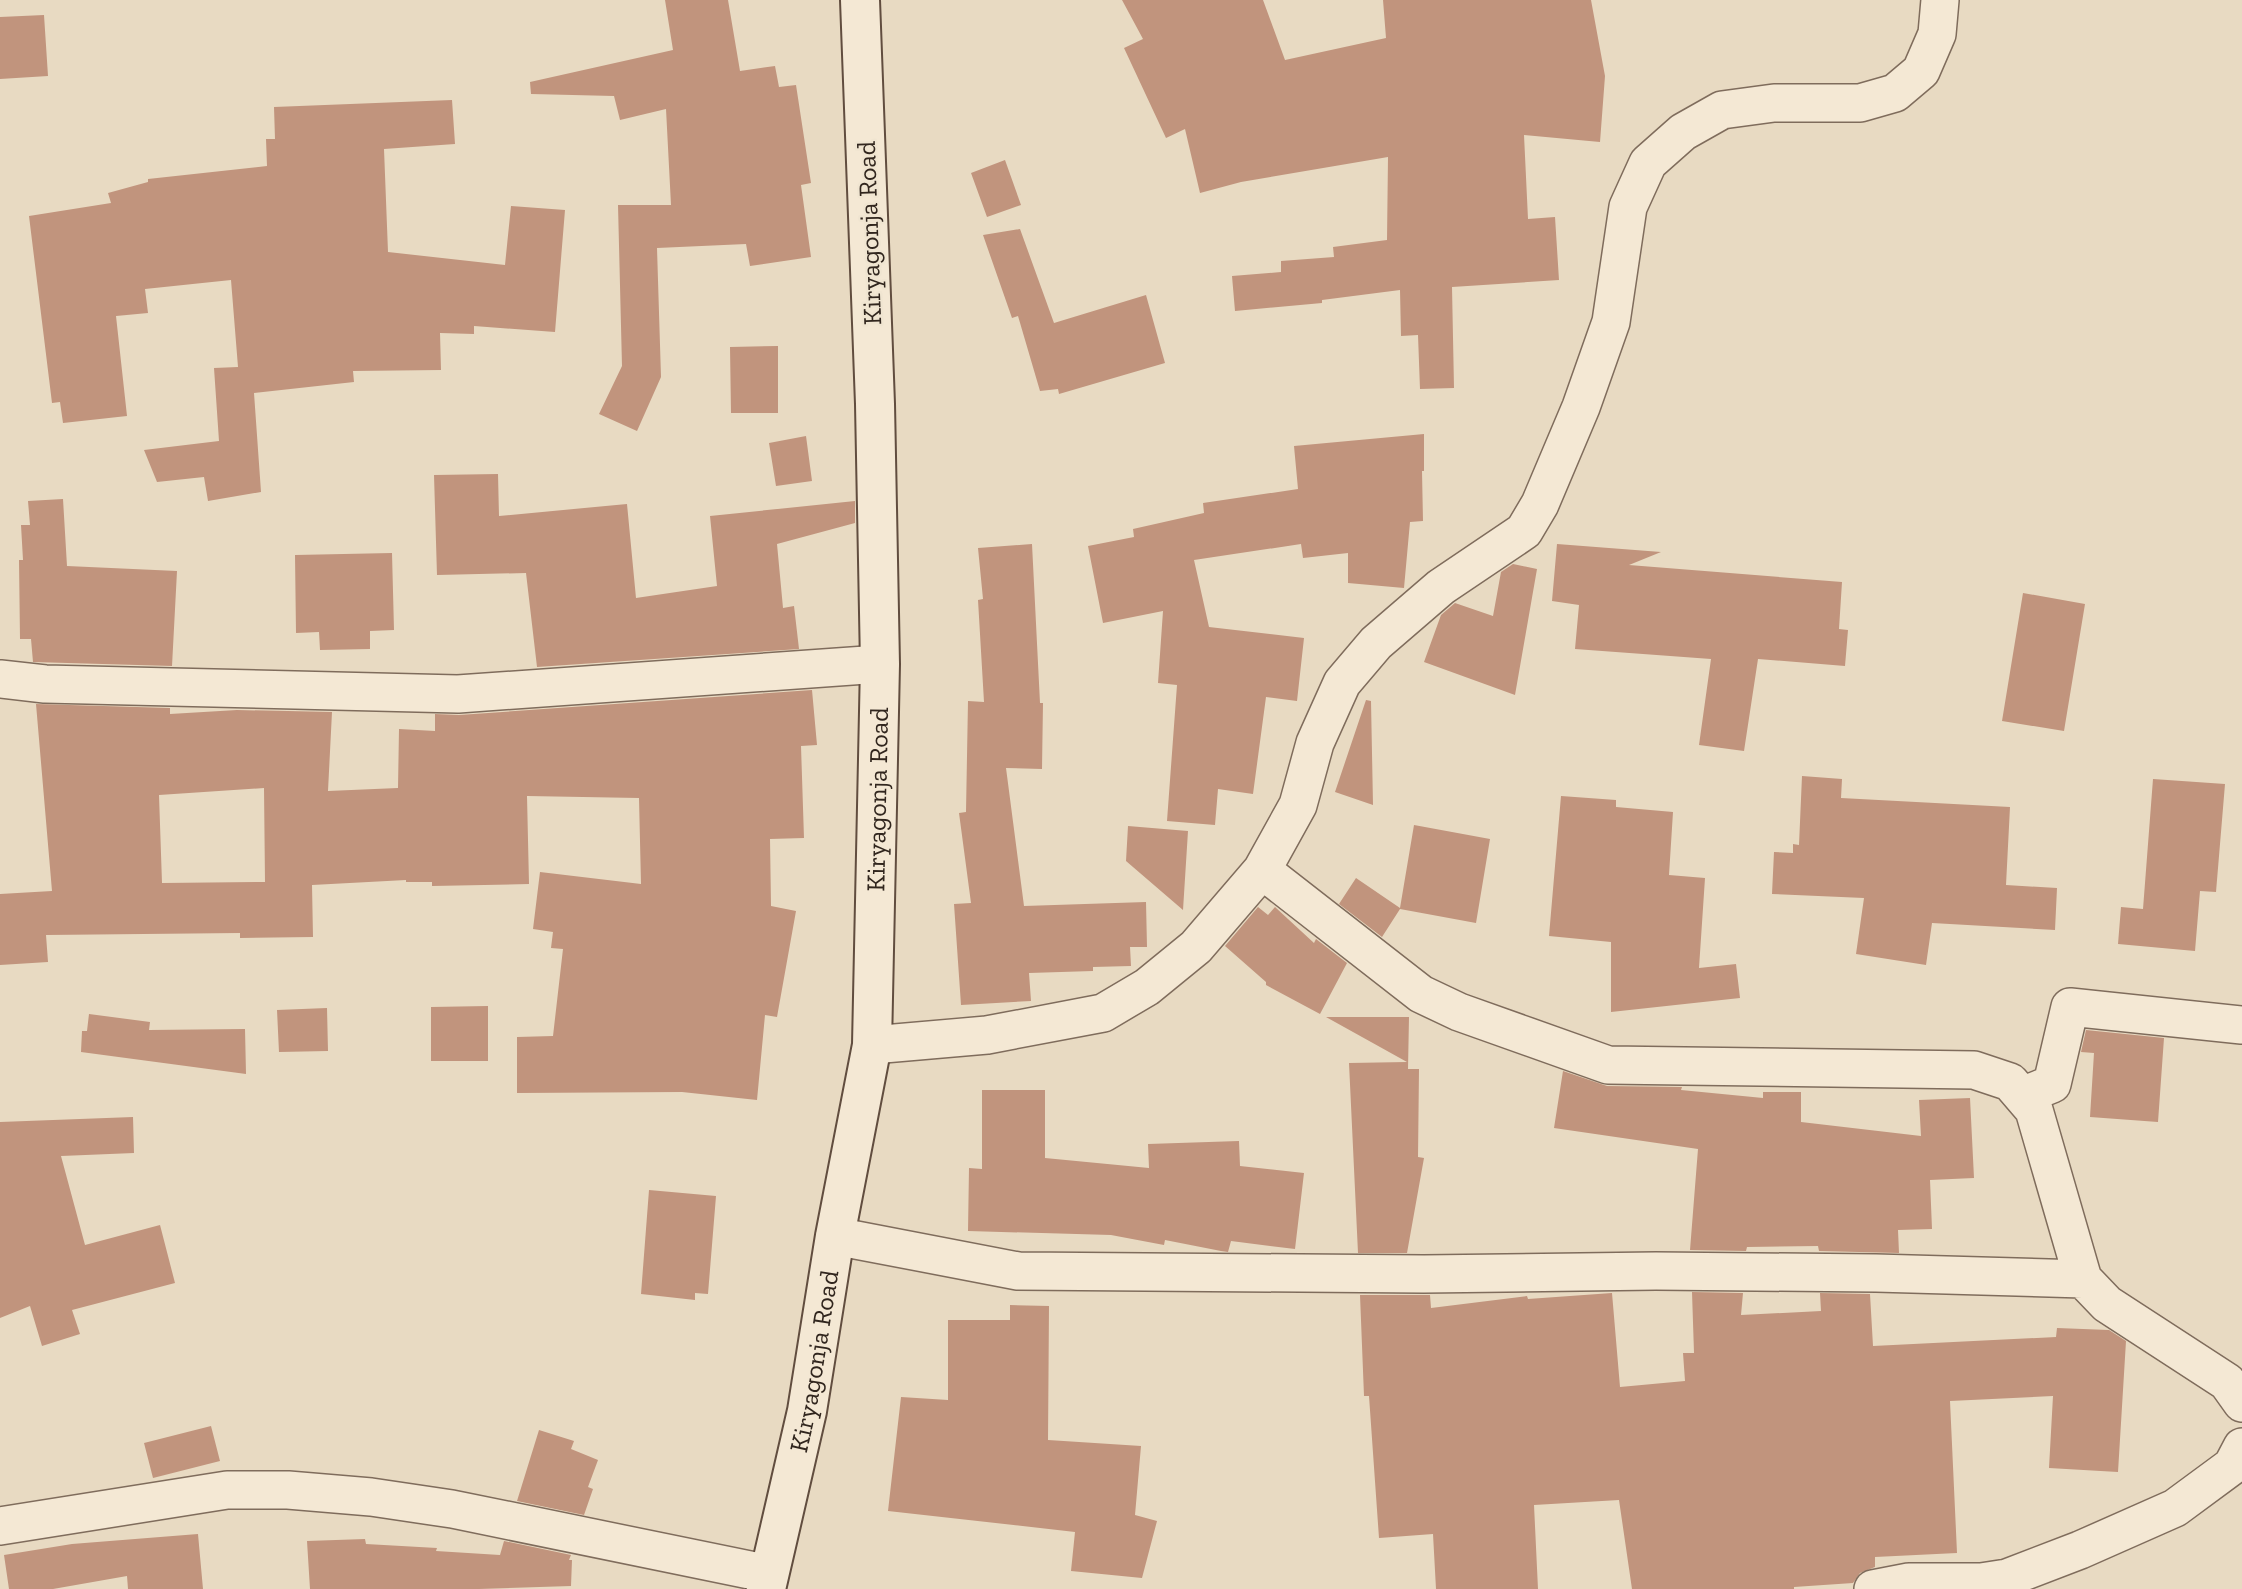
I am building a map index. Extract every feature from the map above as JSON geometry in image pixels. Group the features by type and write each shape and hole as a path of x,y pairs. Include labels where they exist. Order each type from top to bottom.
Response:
{"street":[{"name":"Kiryagonja Road","path":"768,1581 807,1411 835,1236 872,1045 880,664 876,404 860,0"},
{"path":"872,1045 987,1035 1103,1013 1147,987 1196,947 1262,870 1298,805 1315,743 1342,682 1376,643 1441,587 1524,531 1540,504 1581,407 1611,322 1628,207 1648,163 1683,132 1722,110 1774,103 1860,103 1895,93 1921,71 1937,34 1940,0"},
{"path":"0,679 72,685 458,694 880,664"},
{"path":"1262,870 1421,994 1459,1012 1608,1065 1974,1070 2010,1082 2034,1110 2083,1279 2107,1304 2227,1382 2242,1404"},
{"path":"2022,1096 2052,1084 2070,1007 2242,1025"},
{"path":"835,1236 1018,1271 1424,1274 1656,1271 1876,1273 2083,1279"},
{"path":"1873,1589 1909,1582 1981,1582 2007,1578 2068,1555 2175,1508 2232,1466 2242,1447"},
{"path":"0,1526 227,1490 288,1490 370,1497 452,1509 768,1581"}],"building":[{"path":"665,0 728,0 740,71 775,66 779,87 796,85 811,183 801,185 811,257 750,266 746,244 657,248 661,377 637,431 599,414 622,366 618,205 671,205 666,109 620,120 614,96 531,94 530,82 673,50"},
{"path":"1122,0 1263,0 1285,60 1386,38 1383,0 1591,0 1605,76 1600,142 1524,135 1528,219 1555,217 1559,280 1452,287 1454,388 1420,389 1418,335 1401,336 1400,290 1322,300 1322,303 1235,311 1232,276 1281,272 1281,261 1334,257 1333,247 1387,240 1388,157 1241,182 1200,193 1185,129 1166,138 1124,48 1143,39"},
{"path":"44,15 48,76 0,79 0,17"},
{"path":"452,100 455,144 384,149 388,252 505,265 511,206 565,210 555,332 474,326 474,334 440,333 441,370 353,371 354,382 254,393 261,492 208,501 204,477 157,482 144,450 219,441 214,368 238,367 231,280 145,289 148,313 116,316 127,416 63,423 60,402 52,403 29,216 111,203 108,193 148,182 148,179 267,166 266,139 275,139 274,107"},
{"path":"1005,160 1021,205 987,217 971,173"},
{"path":"1020,229 1054,323 1146,295 1165,363 1059,394 1058,389 1040,391 1018,316 1012,318 983,235"},
{"path":"778,346 778,413 731,413 730,347"},
{"path":"1424,434 1423,521 1410,522 1404,588 1348,583 1348,553 1303,558 1301,544 1194,560 1209,627 1304,638 1297,701 1266,697 1253,794 1218,789 1215,825 1167,821 1177,685 1158,683 1163,611 1103,623 1088,546 1134,537 1133,529 1204,513 1203,503 1298,489 1294,446"},
{"path":"806,436 812,481 776,486 769,443"},
{"path":"498,474 499,516 627,504 636,598 717,586 710,516 855,501 855,523 777,544 783,608 794,606 799,649 537,667 526,573 437,575 434,475"},
{"path":"63,499 67,566 177,571 172,666 33,662 31,639 20,639 19,560 23,560 21,525 30,525 28,501"},
{"path":"1032,544 1040,703 1043,703 1042,769 1006,768 1024,906 1146,902 1147,947 1130,947 1131,966 1093,967 1093,971 1029,973 1031,1001 961,1005 954,904 971,903 959,813 966,812 968,701 984,702 978,600 983,599 978,548"},
{"path":"1557,544 1661,552 1629,565 1842,582 1839,629 1848,630 1845,666 1758,659 1744,751 1699,745 1711,659 1575,649 1579,605 1552,601"},
{"path":"392,553 394,630 370,631 370,649 320,650 319,632 296,633 295,555"},
{"path":"1513,564 1537,569 1515,695 1424,662 1441,615 1455,603 1493,616 1501,572"},
{"path":"2023,593 2085,604 2064,731 2002,721"},
{"path":"812,690 817,745 801,746 804,838 770,839 771,906 796,911 777,1017 765,1015 757,1100 682,1092 517,1093 517,1037 553,1036 563,949 551,948 553,932 533,929 540,872 641,884 639,798 527,796 529,884 432,886 432,882 406,880 312,885 313,937 240,938 240,933 46,935 48,962 0,965 0,894 52,891 36,704 170,708 170,714 237,710 332,712 328,791 398,788 399,729 435,731 435,714 459,715","holes":["264,788 265,882 162,883 159,795"]},
{"path":"1366,700 1371,701 1373,805 1335,792"},
{"path":"1802,776 1842,779 1841,798 2010,807 2006,885 2057,888 2055,930 1932,923 1926,965 1856,954 1864,898 1772,894 1774,852 1793,853 1793,844 1799,845"},
{"path":"2153,779 2225,784 2216,892 2200,891 2195,951 2118,944 2121,907 2143,909"},
{"path":"1561,796 1616,800 1616,807 1673,812 1669,875 1705,878 1699,968 1736,964 1740,998 1611,1012 1611,942 1549,936"},
{"path":"1414,825 1490,839 1476,923 1400,909 1382,937 1339,904 1356,878 1400,908"},
{"path":"1128,826 1188,831 1183,910 1126,861"},
{"path":"1258,907 1268,915 1275,907 1314,943 1316,939 1347,963 1320,1014 1266,985 1266,982 1225,946"},
{"path":"488,1006 488,1061 431,1061 431,1007"},
{"path":"327,1008 328,1051 279,1052 277,1010"},
{"path":"89,1014 150,1022 149,1030 245,1029 246,1074 81,1052 82,1031 87,1031"},
{"path":"1326,1017 1409,1017 1408,1069 1419,1069 1418,1157 1424,1158 1407,1253 1358,1253 1349,1063 1407,1062"},
{"path":"2086,1030 2164,1038 2158,1122 2090,1117 2094,1053 2081,1052"},
{"path":"1563,1071 1607,1086 1682,1087 1681,1090 1763,1098 1763,1092 1801,1092 1801,1122 1921,1136 1919,1100 1970,1098 1974,1178 1930,1180 1932,1229 1898,1230 1899,1253 1819,1251 1818,1246 1747,1247 1746,1251 1690,1250 1698,1149 1554,1128"},
{"path":"982,1090 1045,1090 1045,1158 1149,1168 1148,1144 1239,1141 1240,1166 1304,1173 1295,1249 1231,1241 1228,1252 1165,1240 1164,1245 1111,1235 968,1231 969,1168 982,1169"},
{"path":"133,1117 134,1153 61,1156 85,1245 160,1225 175,1283 72,1310 80,1334 42,1346 30,1306 0,1318 0,1122"},
{"path":"649,1190 716,1196 708,1294 695,1293 695,1300 641,1294"},
{"path":"1692,1292 1743,1293 1741,1315 1821,1311 1820,1293 1870,1294 1873,1346 2056,1337 2057,1328 2109,1330 2126,1341 2118,1472 2049,1468 2053,1396 1950,1401 1957,1553 1875,1557 1875,1567 1860,1573 1853,1583 1794,1589 1632,1589 1619,1500 1534,1505 1538,1589 1436,1589 1433,1534 1379,1538 1369,1396 1364,1396 1360,1295 1430,1295 1431,1308 1527,1296 1528,1299 1612,1293 1620,1387 1685,1381 1683,1353 1694,1353"},
{"path":"1010,1305 1049,1306 1048,1440 1141,1446 1135,1515 1157,1521 1142,1578 1071,1571 1075,1532 888,1511 901,1397 948,1400 948,1320 1010,1320"},
{"path":"211,1426 220,1461 153,1478 144,1443"},
{"path":"539,1430 574,1441 571,1449 598,1460 588,1487 593,1489 584,1515 517,1501"},
{"path":"198,1534 203,1589 128,1589 127,1576 53,1589 9,1589 4,1555 72,1544"},
{"path":"365,1539 366,1544 500,1555 504,1541 571,1555 571,1586 310,1589 307,1541"}]}
